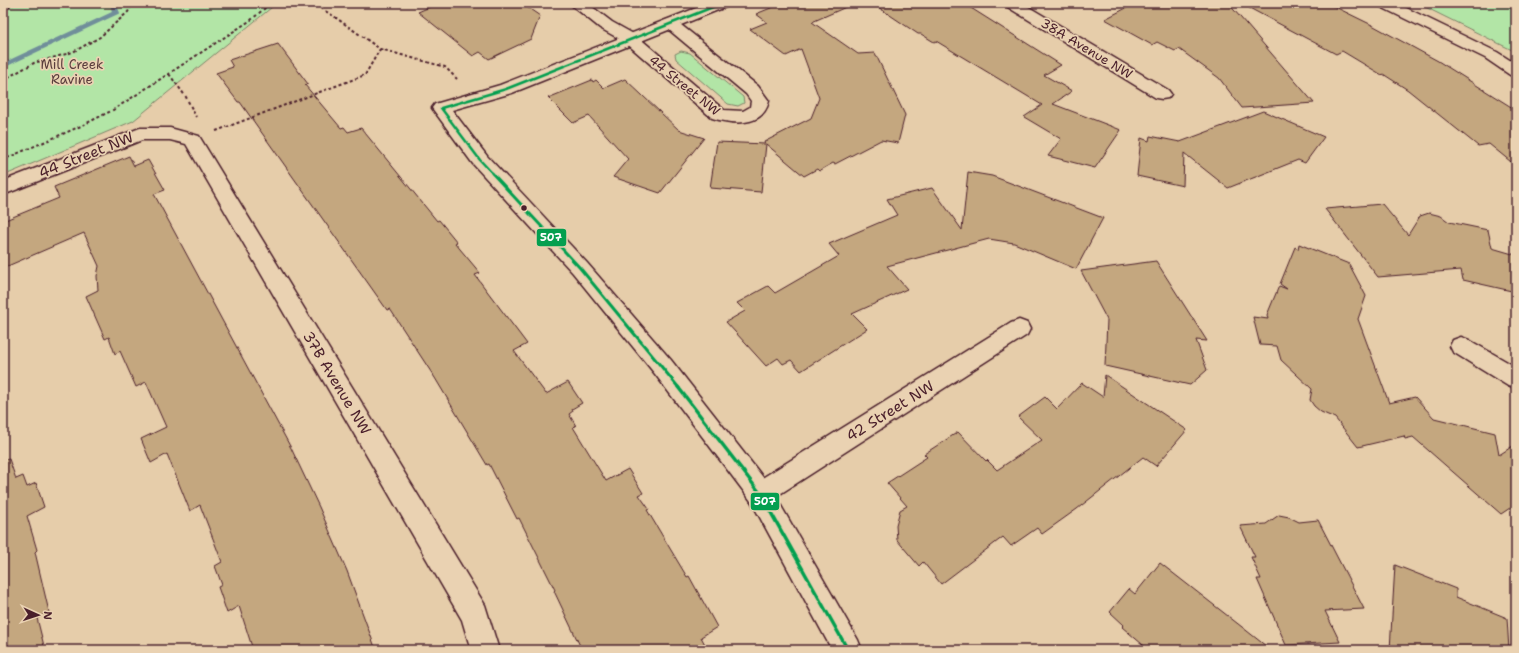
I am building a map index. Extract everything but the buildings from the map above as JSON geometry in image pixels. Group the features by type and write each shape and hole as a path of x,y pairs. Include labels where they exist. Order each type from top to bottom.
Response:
{"street":[{"name":"44 Street NW","path":"577,3 606,25 631,39 718,114 726,117 740,118 757,111 760,106 760,101 752,90 670,24"},
{"name":"44 Street NW","path":"723,3 506,89 441,108 480,160 580,268 658,361 760,493"},
{"name":"38A Avenue NW","path":"1011,3 1162,94"},
{"path":"1384,3 1491,55 1516,71"},
{"name":"44 Street NW","path":"3,188 140,134 170,134 199,137"},
{"name":"37B Avenue NW","path":"199,137 474,615 485,650"},
{"name":"42 Street NW","path":"760,493 1019,329"},
{"path":"1461,346 1516,379"},
{"path":"760,493 848,650"}],"path":[{"path":"3,10 15,3"},
{"path":"3,80 34,63 74,52 100,36 128,12 133,3"},
{"path":"3,160 81,126 113,110 251,20 271,3"},
{"path":"311,3 332,15 380,49 445,67 461,83"},
{"path":"169,74 186,97 199,137 365,75 380,49"}],"green space":[{"name":"Mill Creek Ravine","path":"3,3 277,3 133,121 3,176"},
{"path":"1417,3 1516,3 1516,52"},
{"path":"681,51 690,53 743,97 744,103 738,106 728,104 676,59 675,54"}],"waterway":[{"path":"3,66 116,13 113,3"}],"transit line":[{"name":"507","path":"441,108 506,89 723,3"},
{"name":"507","path":"441,108 480,160 580,268 663,367 760,493 848,650"}]}
